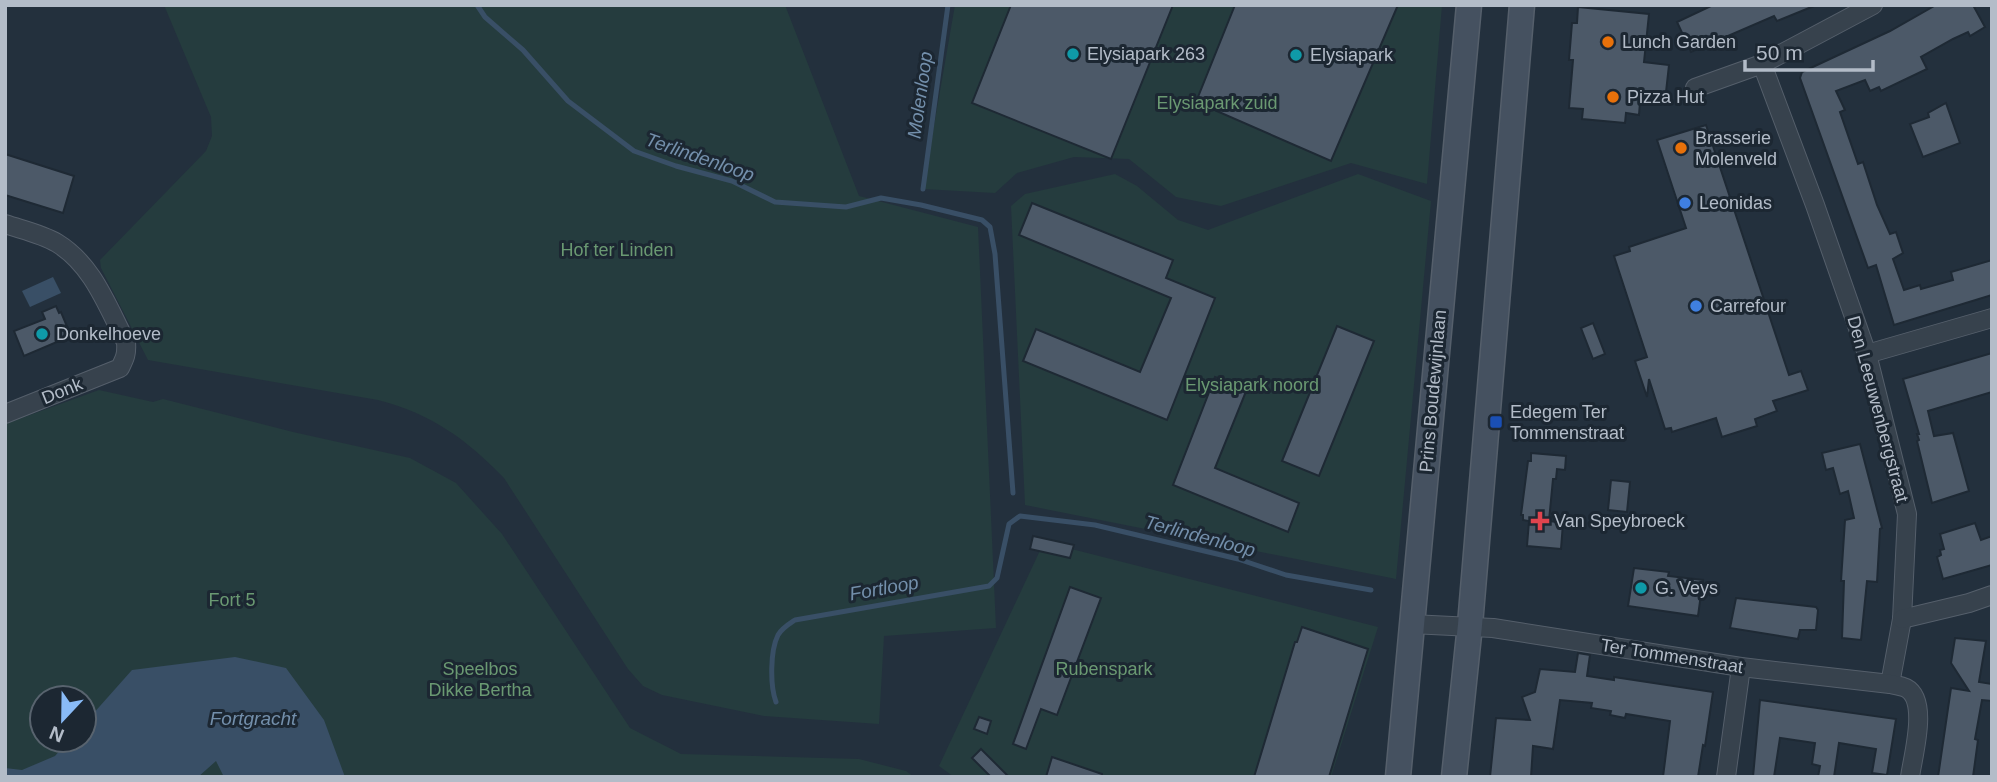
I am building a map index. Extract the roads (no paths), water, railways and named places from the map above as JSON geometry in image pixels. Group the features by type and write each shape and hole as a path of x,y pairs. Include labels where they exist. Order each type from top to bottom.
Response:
{"main road":[{"name":"Prins Boudewijnlaan","path":"1398,777 1469,5"},
{"path":"1454,777 1470,625 1522,5"}],"street":[{"path":"1695,88 1762,64 1873,5"},
{"name":"Den Leeuwenbergstraat","path":"1762,64 1867,354 1907,514 1902,619 1890,684"},
{"name":"Donk","path":"5,224 57,243 86,267 126,342 126,358 120,368 5,414"},
{"path":"1867,354 1992,318"},
{"path":"1902,619 1992,596"},
{"path":"1969,603 1992,607"},
{"name":"Ter Tommenstraat","path":"1411,624 1470,625 1741,667 1907,688 1916,698 1920,710 1910,777"},
{"path":"1726,777 1741,667"}],"water":[{"path":"53,277 61,293 30,307 22,291"},
{"name":"Fortgracht","path":"235,657 286,668 324,720 345,777 224,777 216,761 198,777 5,777 5,768 22,770 57,754 98,754 98,708 132,670"}],"waterway":[{"name":"Terlindenloop","path":"477,5 485,17 523,50 568,101 634,151 732,181 775,202 846,207 881,198 982,220 990,227 995,254 1013,493"},
{"name":"Molenloop","path":"923,189 948,5"},
{"name":"Fortloop","path":"776,702 772,659 775,642 786,626 795,620 989,586 997,578 1009,524 1020,516 1095,525 1238,559 1286,575 1371,590"}],"place":[{"name":"Lunch Garden","path":"1608,42"},
{"name":"Elysiapark 263","path":"1073,54"},
{"name":"Elysiapark","path":"1296,55"},
{"name":"Pizza Hut","path":"1613,97"},
{"name":"Brasserie Molenveld","path":"1681,148"},
{"name":"Leonidas","path":"1685,203"},
{"name":"Carrefour","path":"1696,306"},
{"name":"Donkelhoeve","path":"42,334"},
{"name":"Edegem Ter Tommenstraat","path":"1496,422"},
{"name":"Van Speybroeck","path":"1540,521"},
{"name":"G. Veys","path":"1641,588"}],"park label":[{"name":"Elysiapark zuid","path":"1217,103"},
{"name":"Hof ter Linden","path":"617,250"},
{"name":"Elysiapark noord","path":"1252,385"},
{"name":"Fort 5","path":"232,600"},
{"name":"Rubenspark","path":"1104,669"},
{"name":"Speelbos Dikke Bertha","path":"480,679"}]}
